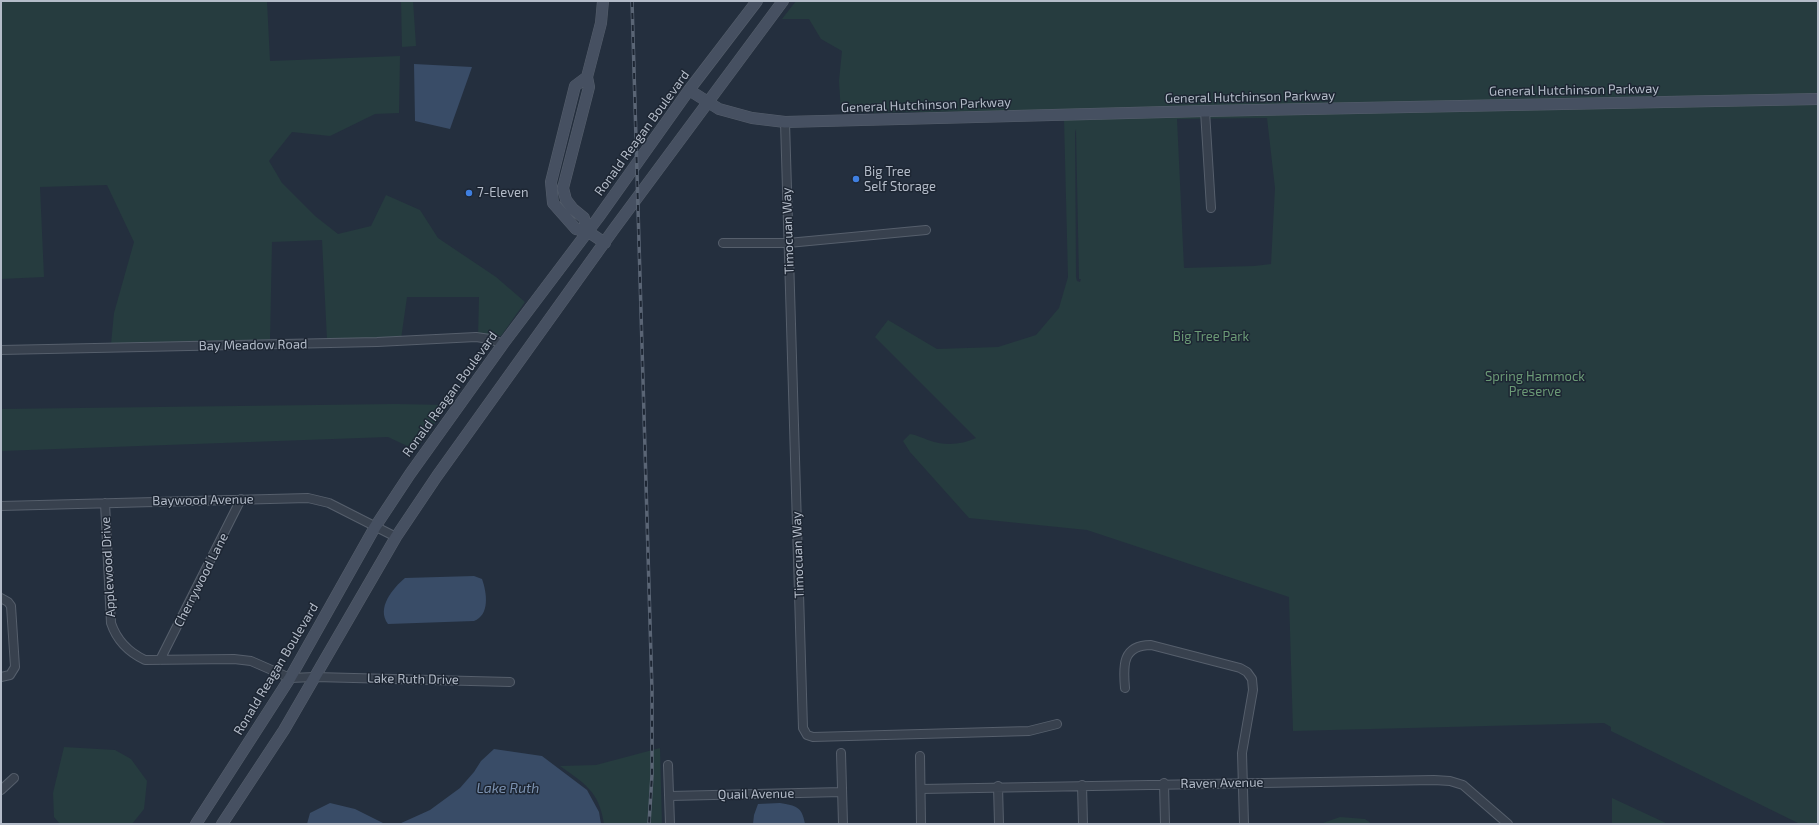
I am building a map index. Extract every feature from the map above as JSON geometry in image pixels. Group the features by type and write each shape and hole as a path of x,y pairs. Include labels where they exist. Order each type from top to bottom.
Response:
{"main road":[{"path":"603,1 601,23 587,77 575,86 551,182 553,203 572,225 576,229 587,231 605,243"},
{"name":"Ronald Reagan Boulevard","path":"196,824 290,678 375,527 410,474 689,90 757,1"},
{"path":"222,824 284,730 396,537 472,426 783,1"},
{"name":"General Hutchinson Parkway","path":"689,90 719,109 752,118 785,122 1205,111 1818,99"}],"street":[{"path":"1205,111 1211,208"},
{"name":"Timocuan Way","path":"785,122 803,728 807,735 813,737 1029,731 1057,724"},
{"path":"723,244 788,243 926,230"},
{"name":"Bay Meadow Road","path":"1,350 377,342 476,337 490,339 503,344"},
{"name":"Baywood Avenue","path":"1,506 308,498 329,503 396,537"},
{"name":"Cherrywood Lane","path":"160,660 241,499"},
{"name":"Applewood Drive","path":"105,503 111,623 116,637 134,655 146,660 234,658 251,661 290,678"},
{"path":"1,598 8,602 11,606 15,667 10,675 1,677"},
{"path":"1125,688 1124,662 1131,651 1144,645 1151,645 1240,668 1247,672 1252,679 1254,690 1244,743 1242,782 1244,824"},
{"name":"Lake Ruth Drive","path":"290,678 315,677 510,682"},
{"path":"840,753 843,824"},
{"path":"920,756 922,824"},
{"path":"668,765 670,824"},
{"path":"1,790 14,778"},
{"name":"Raven Avenue","path":"921,789 1164,783 1434,780 1450,781 1463,785 1508,824"},
{"path":"1164,783 1165,824"},
{"path":"1082,785 1083,824"},
{"path":"998,786 999,824"},
{"name":"Quail Avenue","path":"670,796 842,792"}],"green space":[{"path":"1,1 267,1 270,61 400,56 399,113 375,114 330,136 292,132 269,161 282,183 315,216 338,234 371,226 386,195 420,210 438,238 496,277 525,302 501,336 478,338 479,297 407,297 401,339 327,340 322,240 272,242 270,341 111,344 114,313 134,242 107,185 40,187 44,277 1,279"},
{"path":"401,1 413,1 416,46 402,47"},
{"name":"Spring Hammock Preserve","path":"796,1 1818,1 1818,824 1800,824 1611,731 1611,727 1604,723 1293,731 1289,597 1087,530 969,518 910,452 903,441 910,434 934,442 946,444 964,442 976,438 875,337 888,320 937,349 998,347 1036,335 1059,308 1068,277 1064,119 1075,110 841,113 839,81 842,51 821,39 809,19 782,19","holes":["1267,118 1275,188 1271,264 1254,266 1184,268 1177,119","1076,129 1079,279 1081,279 1080,282 1077,281 1076,277"]},
{"path":"395,404 448,405 416,450 388,437 1,451 1,409"},
{"path":"64,747 115,750 131,759 147,781 144,809 132,824 60,824 54,817 53,793"},
{"path":"660,748 662,824 604,824 599,804 590,789 560,766 596,765"},
{"path":"1612,798 1668,824 1612,824"},
{"path":"1340,817 1365,819 1372,824 1320,824"}],"water":[{"path":"414,64 472,67 450,129 415,121"},
{"path":"474,576 482,579 486,603 483,614 474,621 388,624 385,618 385,605 391,593 405,578"},
{"name":"Lake Ruth","path":"494,749 542,756 587,790 599,812 601,824 399,824 430,810 460,788 474,772 481,761"},
{"path":"330,803 355,809 385,824 307,824 310,813"},
{"path":"780,803 794,806 800,810 805,824 753,824 754,815 758,804"}],"railway":[{"path":"632,1 652,691 652,775 649,824"}],"place":[{"name":"Big Tree Self Storage","path":"856,179"},
{"name":"7-Eleven","path":"469,193"}],"park label":[{"name":"Big Tree Park","path":"1211,337"}]}
